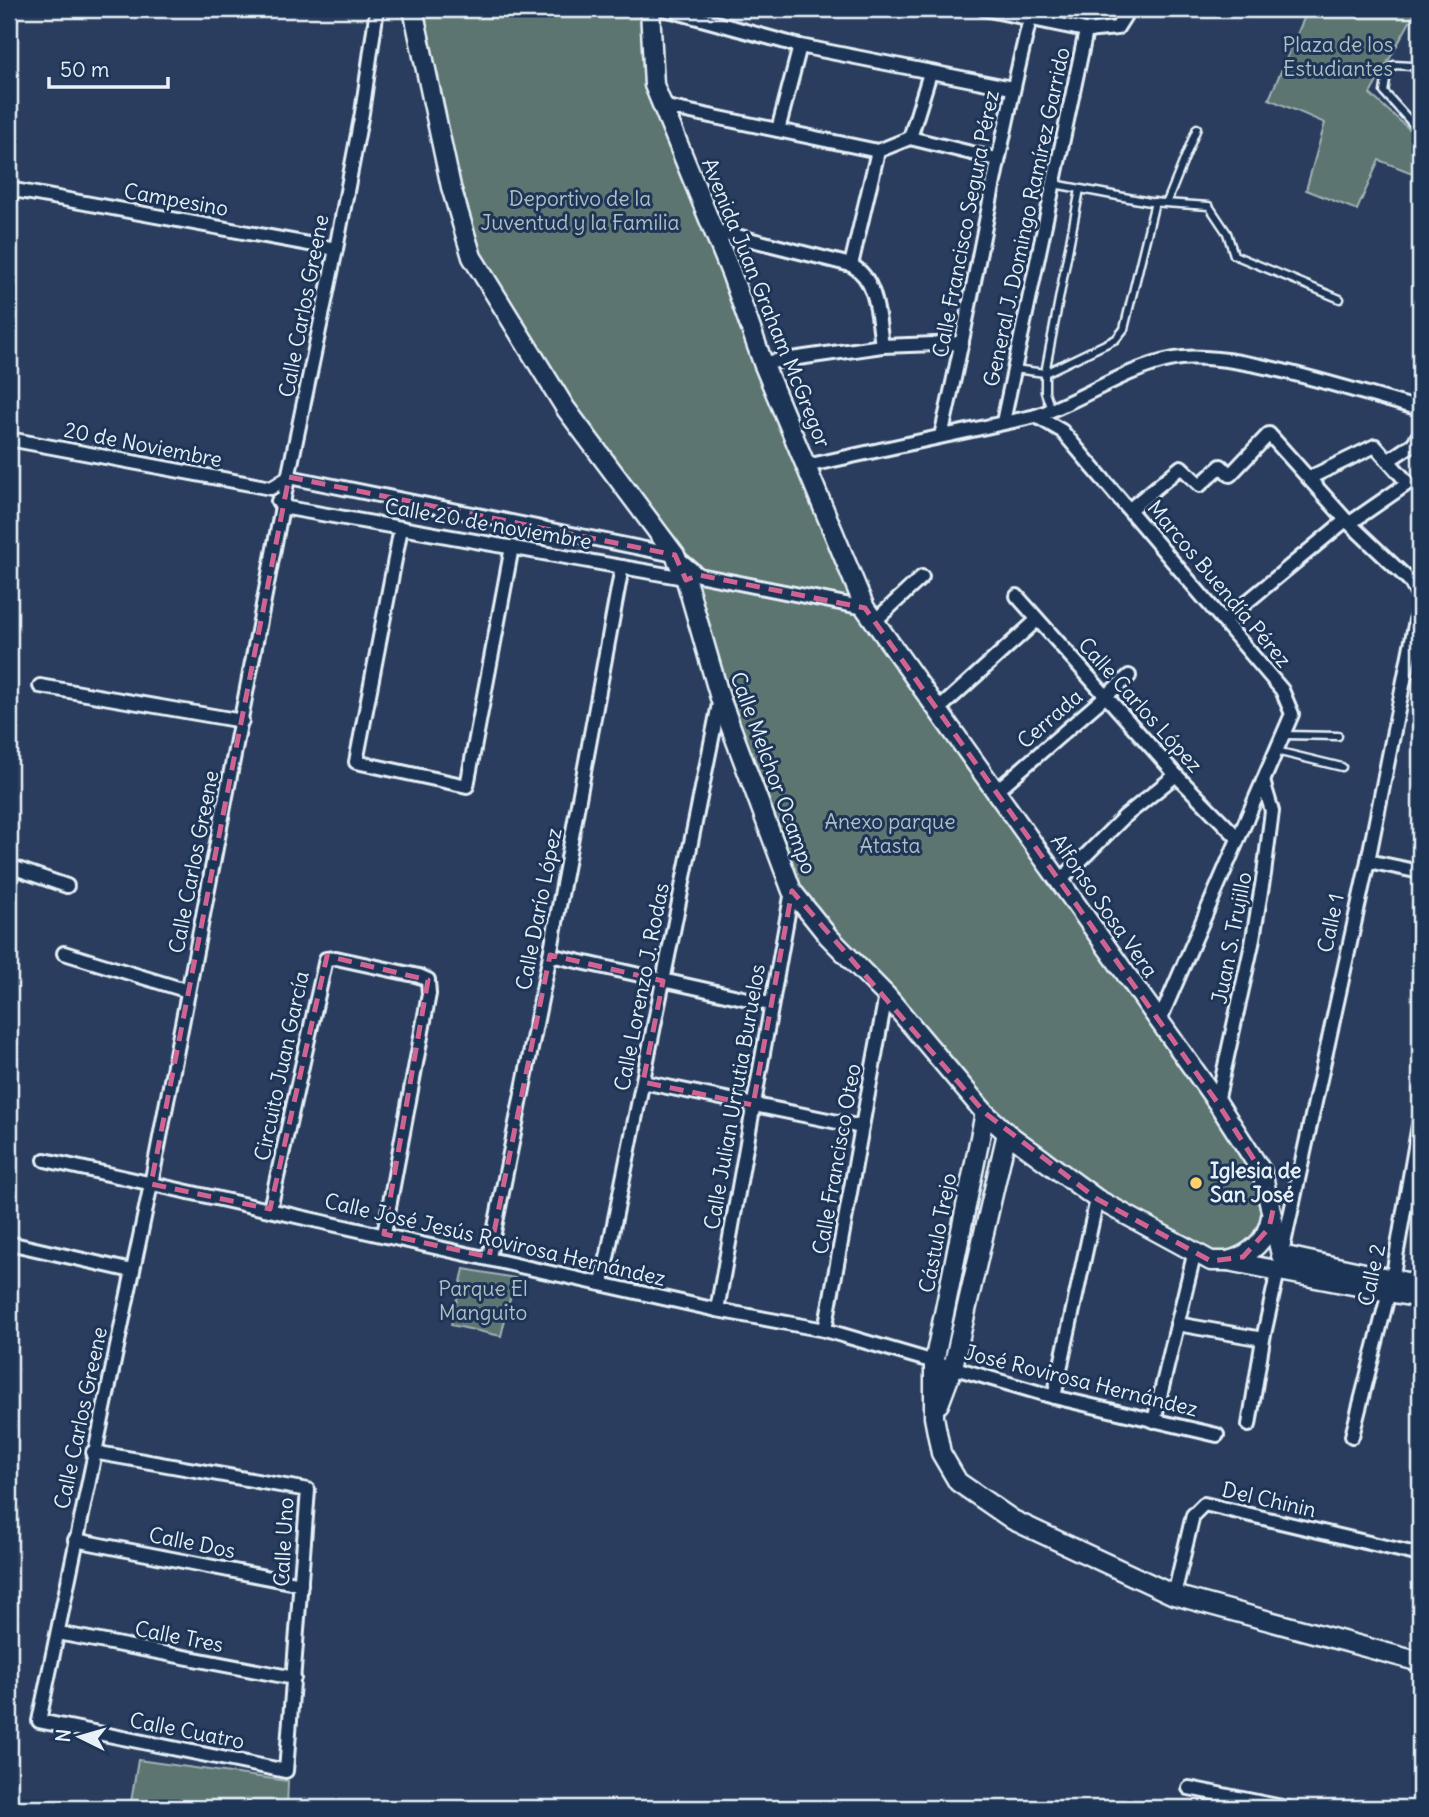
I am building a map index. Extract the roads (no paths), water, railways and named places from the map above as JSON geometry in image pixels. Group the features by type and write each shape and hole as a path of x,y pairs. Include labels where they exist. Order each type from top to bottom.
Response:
{"street":[{"name":"Calle Carlos Greene","path":"39,1721 151,1184 282,507 336,249 362,113 377,9"},
{"name":"Calle Melchor Ocampo","path":"413,9 451,187 472,257 566,409 693,578 720,698 792,891 828,936 886,995 985,1113 1007,1133 1097,1199 1195,1255 1211,1261 1279,1256 1390,1286 1420,1298"},
{"name":"Avenida Juan Graham McGregor","path":"650,9 654,85 763,363 870,614"},
{"path":"665,9 800,46 1012,88"},
{"path":"984,9 1090,31"},
{"name":"General J. Domingo Ramírez Garrido","path":"1003,422 1086,32 1117,28 1129,9"},
{"name":"Calle Francisco Segura Pérez","path":"941,436 962,343 996,159 1030,19"},
{"path":"778,130 800,46"},
{"path":"911,138 930,73"},
{"path":"662,106 878,151 911,138 996,159"},
{"path":"851,265 878,151"},
{"name":"Campesino","path":"9,189 336,249"},
{"path":"713,230 862,270 875,297 882,346"},
{"path":"763,363 882,346 962,343"},
{"path":"806,466 1036,416 1151,366 1176,359 1221,360 1420,409"},
{"name":"Marcos Buendía Pérez","path":"1036,416 1062,431 1130,509 1282,690 1292,714 1159,1022"},
{"path":"1130,509 1181,467 1200,485 1221,466 1230,475 1269,434 1348,522 1410,581 1420,599"},
{"path":"1388,460 1413,444 1420,434"},
{"name":"20 de Noviembre","path":"9,439 271,488"},
{"path":"1224,621 1348,522 1408,483 1375,446 1309,478"},
{"name":"Calle 20 de noviembre","path":"289,477 675,555"},
{"path":"282,507 271,488 289,477"},
{"name":"Calle 20 de noviembre","path":"282,507 693,578"},
{"path":"401,528 356,762 467,786 512,547"},
{"name":"Calle Darío López","path":"489,1257 551,956 622,567"},
{"path":"693,578 870,614 922,577"},
{"name":"Calle Carlos López","path":"1017,596 1176,775 1238,838"},
{"name":"Calle 1","path":"1249,1425 1279,1256 1368,861 1420,599"},
{"name":"Alfonso Sosa Vera","path":"870,614 1217,1102 1262,1172 1273,1210 1279,1256"},
{"path":"939,709 1037,620"},
{"name":"Cerrada","path":"996,791 1129,676"},
{"path":"40,686 242,721"},
{"name":"Calle Lorenzo J. Rodas","path":"602,1283 720,698"},
{"path":"1059,882 1124,817 1176,775"},
{"name":"Juan S. Trujillo","path":"1217,1102 1250,955 1264,874 1272,811 1263,781"},
{"path":"1368,861 1420,872"},
{"path":"9,884 10,867 67,886"},
{"name":"Calle Julian Urrutia Buruelos","path":"717,1310 792,891"},
{"path":"64,953 188,991"},
{"path":"551,956 770,1004"},
{"name":"Circuito Juan García","path":"270,1209 326,959 336,957 428,980 429,994 384,1234"},
{"name":"Calle Francisco Oteo","path":"825,1330 886,995"},
{"path":"643,1082 862,1128"},
{"name":"Cástulo Trejo","path":"985,1113 934,1363 934,1417 941,1453 958,1482 1013,1520 1174,1595 1420,1661"},
{"name":"Calle 2","path":"1352,1436 1390,1286 1420,1119"},
{"name":"Cástulo Trejo","path":"934,1417 953,1367 1007,1133"},
{"name":"Calle José Jesús Rovirosa Hernández","path":"45,1160 717,1310 825,1330 934,1363"},
{"path":"1054,1397 1097,1199"},
{"path":"1228,1261 1243,1257 1260,1243 1269,1228 1273,1210"},
{"path":"9,1243 132,1271"},
{"path":"1154,1420 1195,1255"},
{"name":"Calle Melchor Ocampo","path":"1390,1286 1420,1285"},
{"path":"1177,1324 1264,1339"},
{"name":"José Rovirosa Hernández","path":"934,1363 1054,1397 1217,1435"},
{"name":"Calle Uno","path":"93,1452 308,1490 286,1771"},
{"name":"Del Chinin","path":"1174,1595 1193,1515 1204,1504 1420,1555"},
{"name":"Calle Dos","path":"75,1540 301,1584"},
{"name":"Calle Tres","path":"58,1633 294,1678"},
{"name":"Calle Cuatro","path":"39,1721 286,1771"},
{"path":"1189,1788 1287,1808"}],"lane":[{"path":"1420,76 1412,66 1394,65 1387,74 1384,92 1420,132"},
{"path":"1167,202 1197,128"},
{"path":"1054,184 1155,202 1209,206 1227,233 1234,255 1340,299"},
{"path":"1051,410 1045,392 1045,373 1080,188"},
{"path":"1014,369 1045,373 1116,339 1124,329 1155,202"},
{"path":"1283,735 1338,736"},
{"path":"1276,751 1342,767"}],"place":[{"name":"Iglesia de San José","path":"1196,1183"}],"park label":[{"name":"Plaza de los Estudiantes","path":"1338,57"},
{"name":"Deportivo de la Juventud y la Familia","path":"580,211"},
{"name":"Anexo parque Atasta","path":"890,834"},
{"name":"Parque El Manguito","path":"483,1301"}]}
